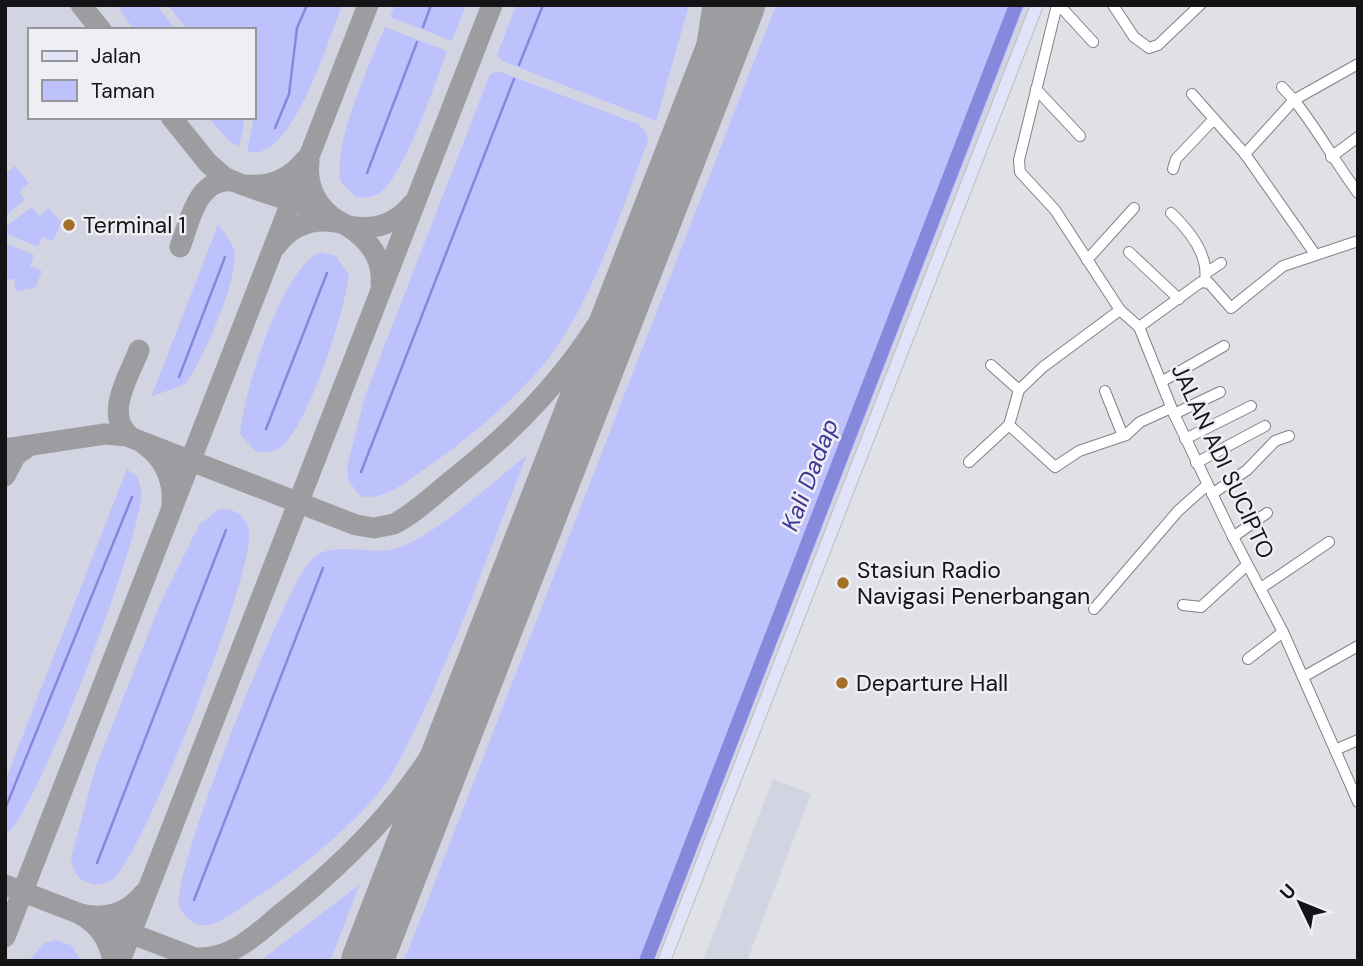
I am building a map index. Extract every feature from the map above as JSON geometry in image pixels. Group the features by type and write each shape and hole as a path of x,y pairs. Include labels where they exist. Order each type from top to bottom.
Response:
{"main road":[{"path":"664,961 1037,5"}],"street":[{"path":"1058,5 1093,42"},
{"path":"1058,5 1036,89 1080,136"},
{"path":"1113,5 1139,42 1149,48 1158,45 1199,5"},
{"path":"1245,153 1294,100 1358,64"},
{"path":"1282,87 1321,133 1331,157 1358,193"},
{"name":"JALAN ADI SUCIPTO","path":"1036,89 1019,160 1020,172 1055,210 1120,310 1139,327 1196,463 1283,632 1358,802"},
{"path":"1192,94 1245,153 1315,254"},
{"path":"1173,169 1179,155 1211,122 1216,122"},
{"path":"1331,157 1358,137"},
{"path":"1087,260 1134,208"},
{"path":"1171,213 1197,246 1205,277 1231,308 1283,266 1358,242"},
{"path":"1129,252 1178,299"},
{"path":"1139,327 1221,263"},
{"path":"969,462 1009,425 1019,390 1044,367 1120,310"},
{"path":"1161,382 1224,346"},
{"path":"991,365 1019,390"},
{"path":"1105,391 1123,436"},
{"path":"1009,425 1053,468 1079,451 1123,436 1140,422 1220,392"},
{"path":"1185,439 1251,406"},
{"path":"1196,463 1265,426"},
{"path":"1094,609 1178,511 1209,490 1247,470 1275,441 1289,436"},
{"path":"1233,537 1267,513"},
{"path":"1261,588 1329,542"},
{"path":"1183,606 1201,607 1247,565"},
{"path":"1248,659 1283,632"},
{"path":"1303,677 1357,649"},
{"path":"1335,750 1358,740"}],"shaded area":[{"path":"5,5 1032,5 660,961 5,961"},
{"path":"773,779 811,794 747,961 703,961"}],"green space":[{"path":"117,5 157,5 174,28 133,28"},
{"path":"168,5 334,5 341,8 306,97 278,140 263,151 247,151 254,119 256,119 256,28 185,28"},
{"path":"395,5 466,5 452,41 390,17"},
{"path":"516,5 689,5 656,121 502,61 497,55"},
{"path":"776,5 1025,5 654,961 404,961"},
{"path":"385,27 447,51 410,147 391,181 376,195 356,197 341,182 342,147 354,104"},
{"path":"498,71 638,124 646,132 648,141 588,292 556,348 538,371 485,423 411,479 378,496 360,496 348,480 347,467 365,396 490,74"},
{"path":"210,119 242,119 244,127 239,146 229,141"},
{"path":"15,166 29,183 19,192 25,200 5,216 5,174"},
{"path":"32,207 40,216 49,208 61,222 53,241 42,237 38,247 7,234 5,227"},
{"path":"218,225 232,244 235,258 229,287 216,323 185,384 151,397"},
{"path":"5,243 34,255 30,266 42,271 35,288 16,291 14,279 5,280"},
{"path":"321,252 336,256 349,275 333,340 313,393 292,435 275,450 255,451 240,434 248,391 257,363 267,333 292,281 306,262"},
{"path":"527,455 438,679 402,755 383,787 334,838 270,889 214,923 200,925 190,920 179,904 182,880 193,840 255,674 296,583 310,561 318,554 338,549 384,550 409,543 444,521"},
{"path":"127,469 137,477 141,495 123,568 62,729 21,815 5,837 5,781"},
{"path":"219,509 239,514 248,526 246,557 235,598 173,764 131,854 113,879 103,884 90,883 77,875 71,858 95,769 160,604 199,525"},
{"path":"360,884 330,961 260,961"},
{"path":"55,940 71,945 81,961 28,961 45,943"}],"waterway":[{"path":"275,128 289,94 297,28 307,5"},
{"path":"423,27 431,5"},
{"path":"519,65 543,5"},
{"name":"Kali Dadap","path":"646,961 1016,5"},
{"path":"367,173 417,42"},
{"path":"361,472 514,79"},
{"path":"179,377 225,257"},
{"path":"266,429 327,273"},
{"path":"5,809 132,497"},
{"path":"97,863 226,530"},
{"path":"194,900 323,568"}],"taxiway":[{"path":"81,5 99,28"},
{"path":"5,937 368,5"},
{"path":"120,961 492,5"},
{"path":"687,140 701,83 713,5"},
{"path":"173,119 208,163 224,177 322,213 346,225 366,241 378,260 381,283"},
{"path":"248,185 280,180 305,160"},
{"path":"276,246 289,232 305,224 322,221 341,223 326,211 315,197 310,181 309,162"},
{"path":"180,247 203,193 211,186 233,181"},
{"path":"349,226 376,227 399,217 412,204"},
{"path":"5,449 105,434 127,436 356,525 374,528 394,524 419,508 493,446 552,386 577,355 621,287 661,208"},
{"path":"132,438 123,429 118,408 124,384 139,350"},
{"path":"145,445 158,457 167,471 172,505"},
{"path":"5,476 16,455 29,446"},
{"path":"5,885 195,958 208,958 232,950 242,945 317,884 376,827 425,765 467,694 487,653"},
{"path":"113,961 102,933 80,914 115,914 130,906 144,893"}],"runway":[{"path":"367,961 739,5"}],"place":[{"name":"Terminal 1","path":"69,225"},
{"name":"Stasiun Radio Navigasi Penerbangan","path":"843,583"},
{"name":"Departure Hall","path":"842,683"}]}
